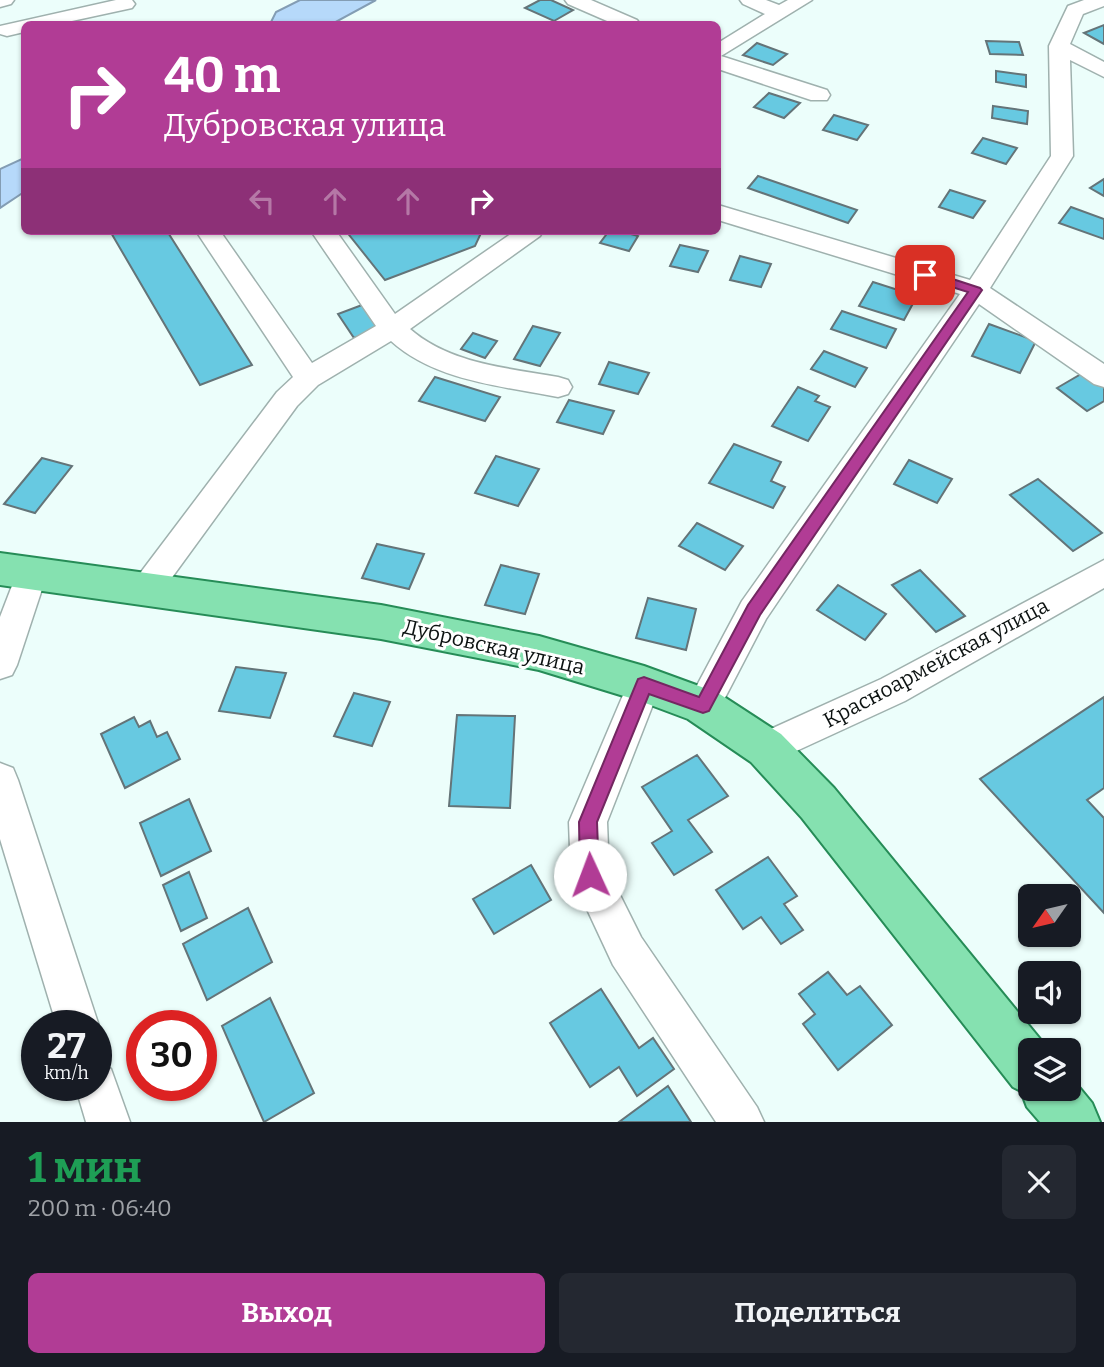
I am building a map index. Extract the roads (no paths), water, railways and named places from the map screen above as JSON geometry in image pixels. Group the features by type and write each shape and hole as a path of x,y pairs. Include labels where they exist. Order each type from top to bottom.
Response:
{"main road":[{"name":"Дубровская улица","path":"15,572 394,625 539,653 644,684 703,706 766,748 818,803 1018,1053"},
{"path":"1056,1101 1073,1122"}],"street":[{"path":"575,0 623,21"},
{"path":"750,0 780,13"},
{"path":"721,49 802,0"},
{"path":"703,706 754,610 976,290 1062,156 1059,46 1066,5 1103,0"},
{"path":"45,21 124,2"},
{"path":"113,21 124,2"},
{"path":"1059,46 1104,71"},
{"path":"721,63 820,95"},
{"path":"721,213 976,290 1104,377"},
{"path":"211,235 308,378"},
{"path":"326,235 393,328 415,346 455,365 558,387"},
{"path":"146,589 288,399 308,378 393,328 525,235"},
{"path":"0,664 15,572"},
{"name":"Красноармейская улица","path":"766,748 894,690 1104,573"},
{"path":"644,684 588,822 590,875 627,951 742,1122"},
{"path":"0,780 73,1010"},
{"path":"101,1101 108,1122"}],"water":[{"path":"300,0 376,0 338,21 272,21 276,12"},
{"path":"21,159 21,194 0,208 0,169"}]}
